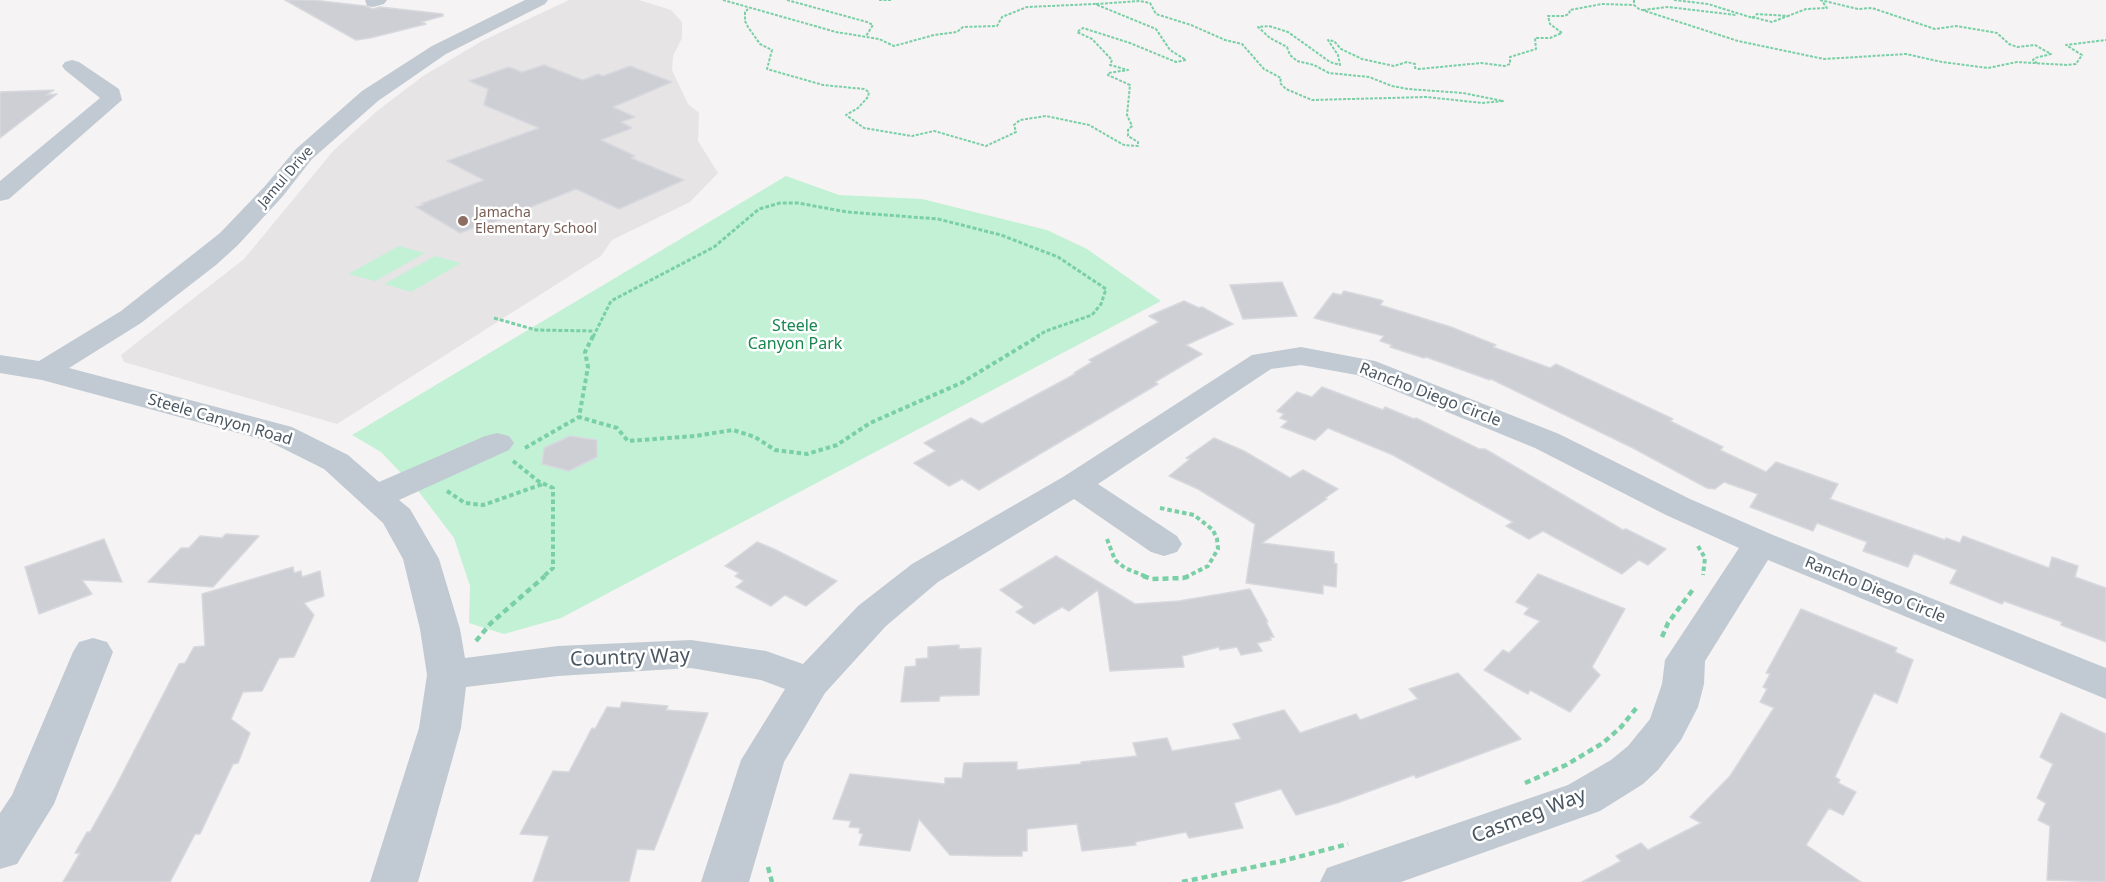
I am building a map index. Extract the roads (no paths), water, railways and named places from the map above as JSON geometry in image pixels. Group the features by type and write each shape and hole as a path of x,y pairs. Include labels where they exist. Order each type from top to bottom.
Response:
{"street":[{"name":"Jamul Drive","path":"44,371 131,317 206,259 267,200 311,147 370,96 447,45 529,1"},
{"path":"0,194 111,100 111,94 72,66"},
{"name":"Rancho Diego Circle","path":"725,882 763,760 810,681 872,616 925,573 1075,484 1263,361 1300,356 1364,367 1547,441 1678,507 1760,543 2106,684"},
{"name":"Steele Canyon Road","path":"0,364 44,371 280,434 336,462 397,517 421,559 440,629 447,675 440,728 394,882"},
{"path":"375,497 502,450"},
{"path":"1075,484 1164,544"},
{"name":"Casmeg Way","path":"1344,882 1584,798 1627,772 1643,758 1666,729 1677,707 1683,684 1685,660 1760,543"},
{"path":"0,850 31,804 93,652"},
{"name":"Country Way","path":"447,675 558,661 691,654 766,666 810,681"}],"place":[{"name":"Jamacha Elementary School","path":"463,221"}],"park label":[{"name":"Steele Canyon Park","path":"795,335"}]}
